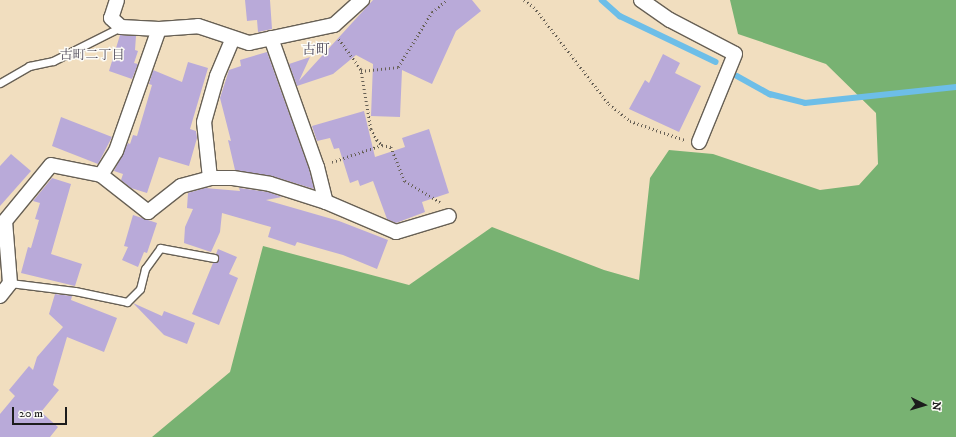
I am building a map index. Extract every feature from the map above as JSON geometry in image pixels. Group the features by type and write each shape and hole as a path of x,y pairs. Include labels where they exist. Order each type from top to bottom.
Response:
{"street":[{"path":"118,0 111,18 121,27 159,29 198,26 249,43 334,25 362,0"},
{"path":"641,0 670,20 735,54 699,142"},
{"path":"101,176 116,151 159,29"},
{"path":"210,178 204,122 217,76 233,38"},
{"path":"271,38 317,167 326,202"},
{"path":"0,296 10,283 2,219 51,164 101,176 148,212 181,186 210,178 233,178 270,184 326,202 396,232 449,216"}],"lane":[{"path":"0,82 30,66 53,61 121,27"},
{"path":"10,283 75,291 127,302 140,289 145,269 160,248 214,258"}],"path":[{"path":"361,72 398,67 432,12 447,0"},
{"path":"524,0 534,7 610,104 625,117 673,138 699,142"},
{"path":"329,26 361,72 371,129 382,145"},
{"path":"317,167 382,145 391,147 404,181 449,207 449,216"}],"green space":[{"path":"730,0 956,0 956,437 152,437 230,372 263,246 409,285 492,227 604,270 639,280 650,178 669,150 713,154 820,190 859,185 878,164 876,113 826,64 738,34"}],"building":[{"path":"245,0 270,0 272,29 258,32 257,20 247,21"},
{"path":"373,0 472,0 481,11 456,31 432,84 402,70 400,117 371,116 373,64 356,55 333,74 297,86 289,64 310,57 299,81"},
{"path":"120,35 136,36 135,50 138,51 134,63 138,64 132,79 109,71"},
{"path":"267,52 309,169 314,189 272,176 235,170 228,140 231,141 220,98 229,70 241,66 240,60"},
{"path":"663,54 680,63 675,73 701,86 679,132 629,109 645,80 649,83"},
{"path":"188,62 208,68 190,129 196,131 197,138 189,166 159,157 147,193 131,188 121,180 123,174 114,171 128,143 130,144 133,135 137,136 152,85 149,84 153,70 182,82"},
{"path":"364,111 375,157 405,147 402,138 429,129 449,193 422,202 425,212 396,223 387,219 373,181 360,186 358,180 350,183 339,148 334,149 330,138 317,141 312,126"},
{"path":"61,117 112,137 98,164 52,146"},
{"path":"11,154 31,171 0,206 0,166"},
{"path":"52,178 71,184 51,254 82,264 75,286 21,273 28,247 31,248 39,220 35,219 40,203 33,201"},
{"path":"205,188 240,191 239,188 268,192 282,197 266,200 339,221 388,240 377,269 343,255 297,242 295,246 268,237 271,227 222,213 220,232 211,252 184,243 185,227 193,209 187,208 188,193"},
{"path":"133,215 157,223 147,253 144,252 138,267 122,260 128,247 124,246"},
{"path":"218,249 237,257 229,274 238,278 219,325 192,314 213,263 219,259 216,254"},
{"path":"55,294 72,296 71,300 117,318 104,352 67,337 53,385 59,390 41,412 58,427 50,437 0,437 0,414 15,396 9,390 29,366 33,370 37,357 63,327 49,314"},
{"path":"133,303 162,316 164,311 195,323 187,344 164,335"}],"waterway":[{"path":"602,0 620,16 716,62"},
{"path":"737,76 770,94 805,103 956,87"}],"district":[{"name":"古町","path":"316,50"},
{"name":"古町二丁目","path":"92,55"}]}
